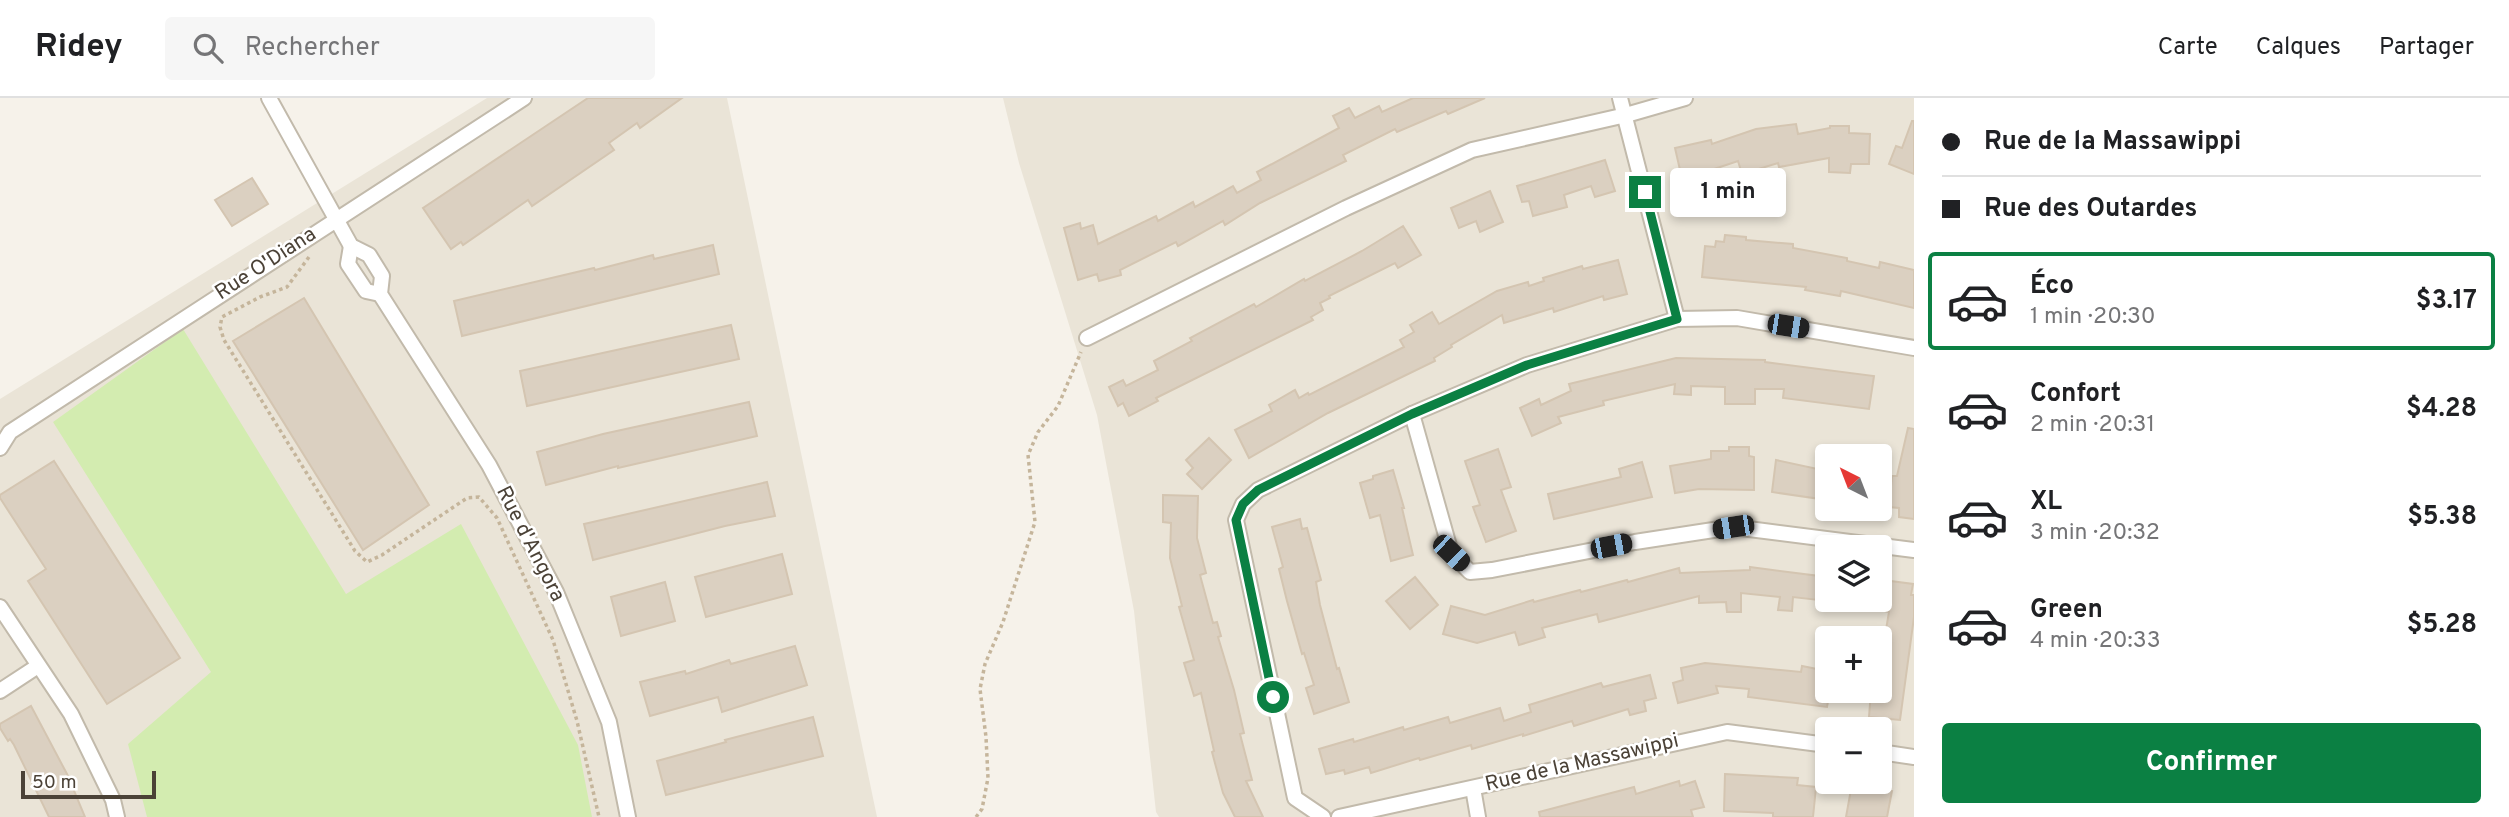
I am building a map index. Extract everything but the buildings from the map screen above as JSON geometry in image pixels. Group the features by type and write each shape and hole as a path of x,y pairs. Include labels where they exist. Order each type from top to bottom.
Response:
{"street":[{"name":"Rue d'Angora","path":"269,98 351,246 369,255 382,276 380,294 489,465 556,592 609,722 628,817"},
{"name":"Rue O'Diana","path":"0,448 5,431 524,98"},
{"path":"1620,98 1677,319"},
{"path":"1087,338 1346,208 1472,150 1626,115 1685,98"},
{"name":"Rue d'Angora","path":"351,246 348,264 366,291 380,294"},
{"path":"1323,817 1295,798 1236,520 1243,504 1258,490 1412,414 1527,365 1677,319 1737,318 1914,348"},
{"path":"1412,414 1451,553 1470,572 1733,527 1914,550"},
{"path":"0,607 71,714 113,800 117,817"},
{"path":"0,691 38,666"},
{"name":"Rue de la Massawippi","path":"1339,817 1727,732 1815,743"},
{"path":"1892,754 1914,757"},
{"path":"1474,788 1478,817"}],"path":[{"path":"315,248 287,287 260,297 222,317 220,327 224,340 355,551 367,562 382,555 467,498 479,497 497,518 553,640 577,721 599,817"},
{"path":"976,817 982,809 988,778 980,689 985,664 1012,596 1035,522 1028,455 1038,432 1058,406 1087,338"}],"shaded area":[{"path":"487,98 727,98 877,817 0,817 0,399"},
{"path":"1003,98 1914,98 1914,817 1159,817 1156,812 1134,611 1097,415 1019,163"}],"green space":[{"path":"183,329 346,594 461,524 578,745 592,817 147,817 128,744 211,672 53,422"}],"route":[{"path":"1273,697 1236,520 1243,504 1258,490 1412,414 1527,365 1677,319 1645,192"}]}
